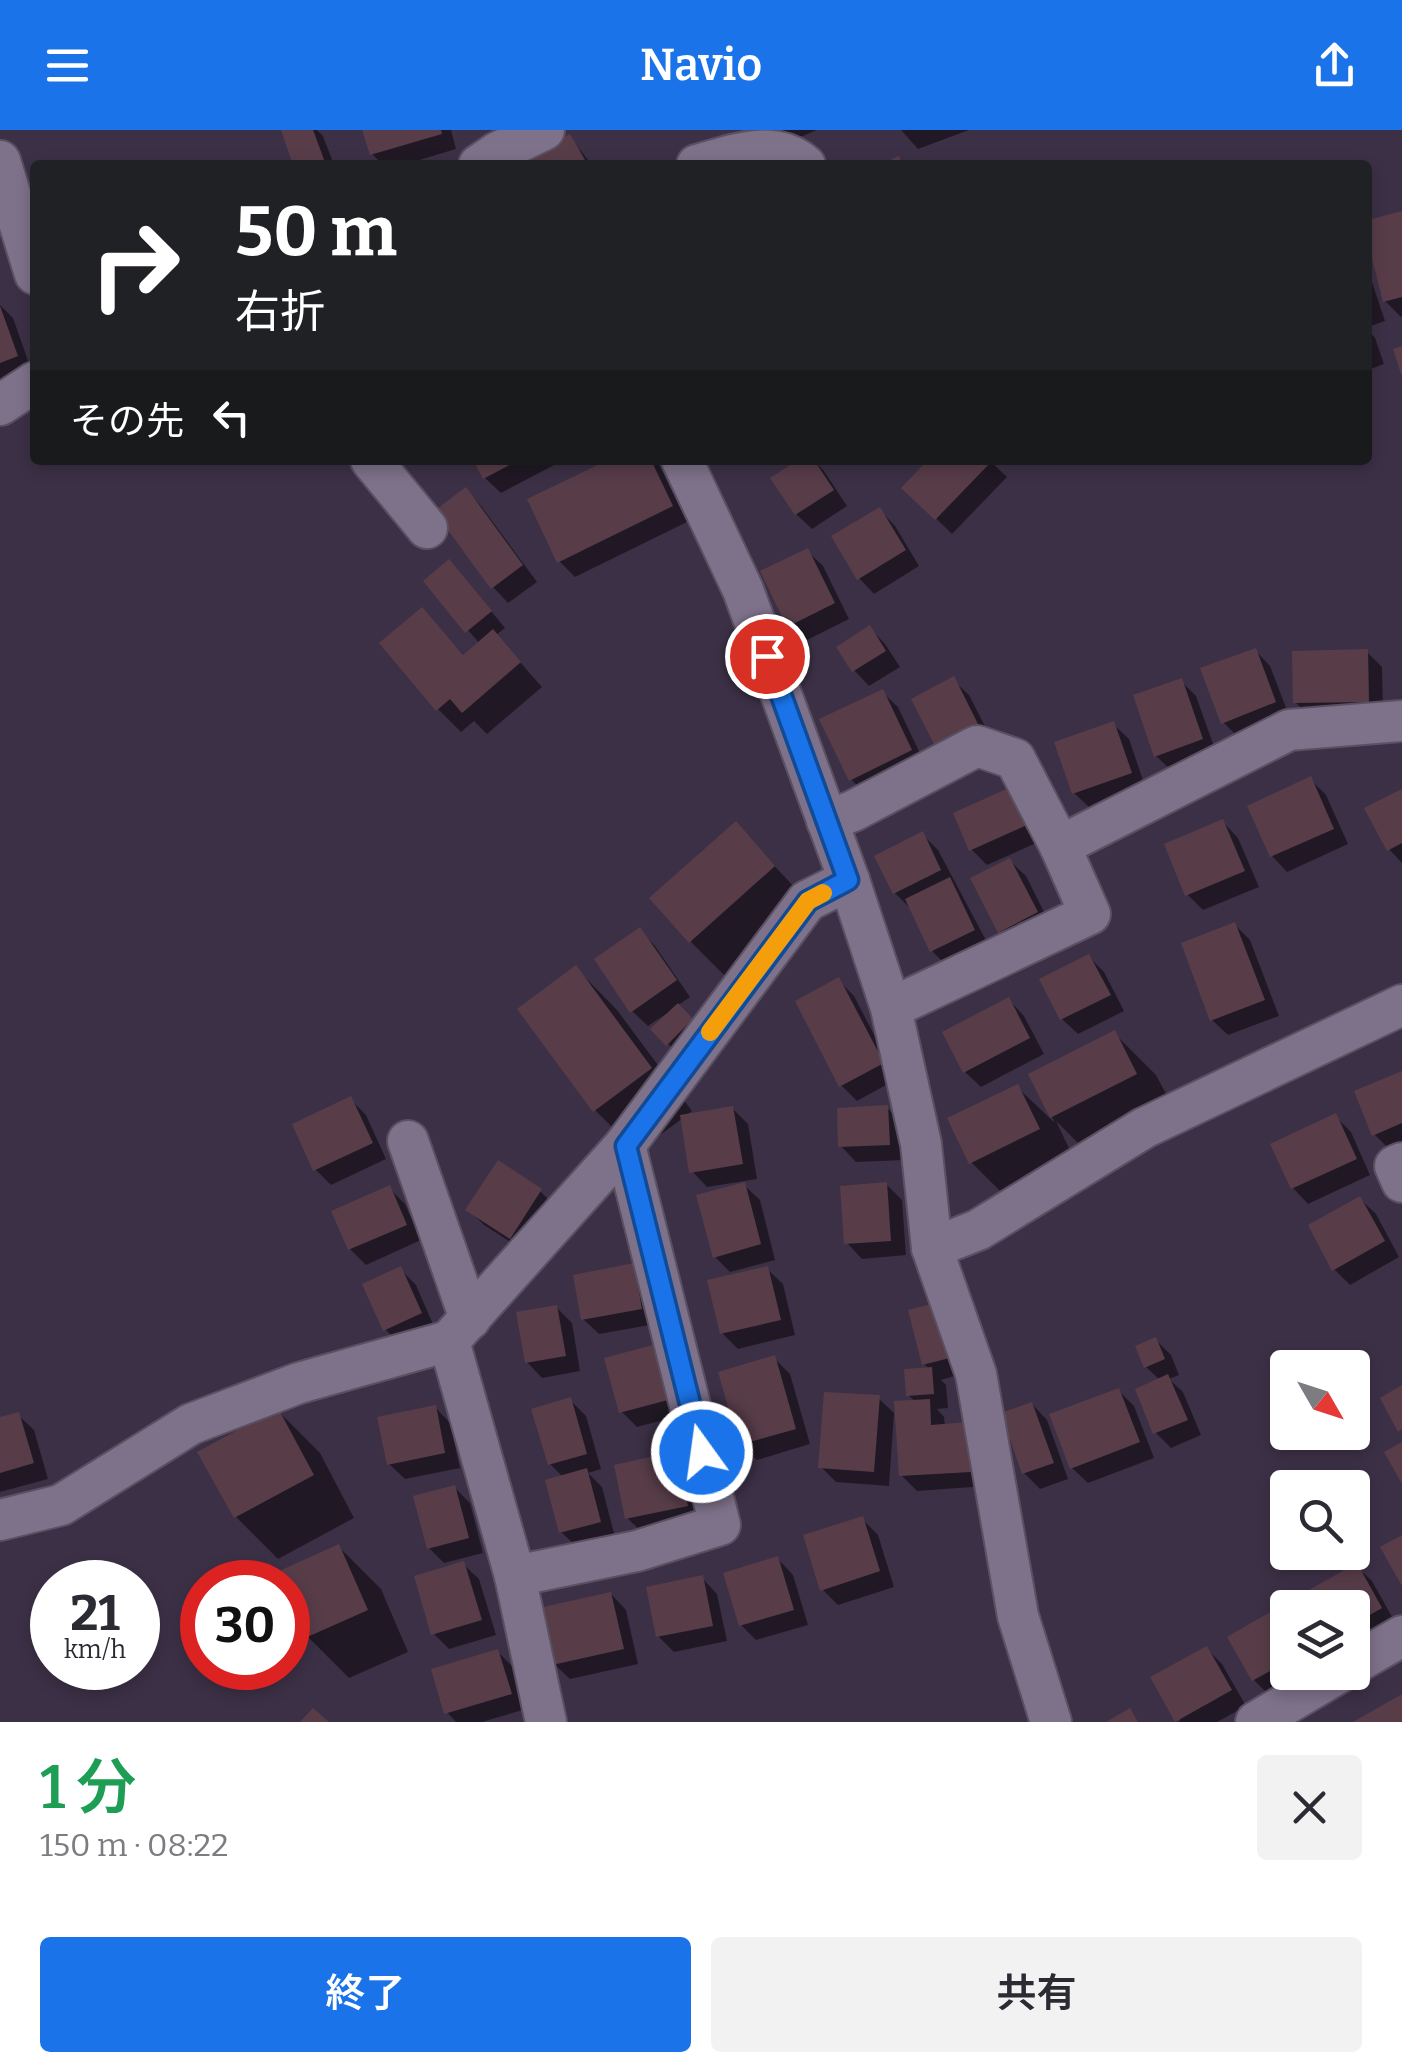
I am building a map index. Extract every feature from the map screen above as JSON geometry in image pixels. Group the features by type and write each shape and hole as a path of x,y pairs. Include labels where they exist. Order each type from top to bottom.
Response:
{"street":[{"path":"492,153 544,130"},
{"path":"714,160 752,149 799,160"},
{"path":"0,161 30,258"},
{"path":"0,405 30,385"},
{"path":"375,465 427,528"},
{"path":"684,465 743,590 891,1008 921,1144 932,1248 976,1374 1018,1616 1050,1722"},
{"path":"1060,846 1290,730 1402,721"},
{"path":"827,821 977,746 1015,759 1090,914 891,1008"},
{"path":"0,1520 60,1505 191,1424 298,1383 460,1330 626,1146 808,901 848,880"},
{"path":"932,1248 978,1230 1144,1128 1402,1005"},
{"path":"408,1141 460,1330 546,1722"},
{"path":"515,1576 637,1551 720,1525 626,1146"},
{"path":"1402,1163 1395,1166 1402,1182"},
{"path":"1370,1655 1402,1636"},
{"path":"1256,1722 1310,1690"}],"building":[{"path":"281,130 313,130 324,160 291,160"},
{"path":"362,130 441,130 442,134 370,155"},
{"path":"570,134 585,160 533,160 531,156"},
{"path":"1402,211 1402,297 1383,302 1372,259 1372,219"},
{"path":"0,306 18,356 0,363"},
{"path":"1402,346 1402,374 1401,374 1393,349"},
{"path":"476,465 510,465 483,479"},
{"path":"598,465 653,465 673,506 557,563 527,499"},
{"path":"790,465 817,465 834,490 795,515 770,478"},
{"path":"923,465 988,465 935,520 901,488"},
{"path":"466,487 523,565 491,589 434,511"},
{"path":"880,507 906,550 857,580 831,536"},
{"path":"808,548 835,603 787,627 760,571"},
{"path":"449,559 492,611 465,633 423,581"},
{"path":"422,607 463,655 493,629 521,662 462,713 450,699 436,711 379,643"},
{"path":"870,625 886,651 852,672 836,647"},
{"path":"1256,648 1276,702 1221,724 1200,668"},
{"path":"1368,649 1369,702 1293,703 1292,651"},
{"path":"954,676 978,724 935,746 911,699"},
{"path":"1182,678 1203,739 1154,757 1133,695"},
{"path":"883,689 912,750 849,781 819,719"},
{"path":"1114,721 1132,773 1072,794 1054,742"},
{"path":"1311,776 1334,829 1270,857 1247,806"},
{"path":"1011,787 1027,825 969,851 953,813"},
{"path":"1402,789 1402,843 1387,851 1364,808"},
{"path":"1223,819 1245,871 1185,896 1164,844"},
{"path":"736,821 775,866 689,943 649,898"},
{"path":"923,831 941,870 893,894 874,856"},
{"path":"1010,858 1038,912 998,933 970,878"},
{"path":"950,877 975,930 930,952 905,899"},
{"path":"1235,922 1265,1000 1210,1021 1181,943"},
{"path":"640,927 677,980 630,1013 594,959"},
{"path":"1089,954 1111,995 1060,1020 1039,979"},
{"path":"576,965 652,1068 593,1112 517,1009"},
{"path":"839,977 884,1063 839,1087 795,1001"},
{"path":"1009,997 1030,1038 963,1073 942,1032"},
{"path":"678,1003 693,1019 666,1046 650,1029"},
{"path":"1115,1030 1137,1074 1050,1118 1028,1074"},
{"path":"1402,1071 1402,1123 1372,1136 1354,1091"},
{"path":"1018,1084 1040,1129 969,1164 947,1118"},
{"path":"351,1096 373,1143 313,1171 292,1124"},
{"path":"888,1105 890,1145 838,1147 837,1108"},
{"path":"733,1106 743,1164 689,1173 680,1115"},
{"path":"1336,1113 1357,1159 1291,1189 1270,1144"},
{"path":"498,1160 542,1189 510,1239 465,1210"},
{"path":"745,1182 761,1244 713,1258 696,1195"},
{"path":"887,1182 891,1241 844,1244 840,1186"},
{"path":"390,1185 407,1225 348,1250 331,1211"},
{"path":"1360,1196 1385,1241 1332,1271 1308,1225"},
{"path":"634,1263 642,1309 581,1320 573,1275"},
{"path":"401,1266 422,1313 383,1331 362,1284"},
{"path":"768,1266 781,1320 720,1334 707,1280"},
{"path":"939,1302 954,1357 922,1365 908,1310"},
{"path":"557,1305 566,1356 525,1363 516,1312"},
{"path":"1156,1337 1165,1359 1144,1368 1135,1346"},
{"path":"653,1345 668,1400 619,1413 604,1358"},
{"path":"775,1355 796,1429 739,1445 718,1372"},
{"path":"932,1367 934,1394 906,1396 904,1369"},
{"path":"1168,1374 1188,1420 1153,1434 1135,1389"},
{"path":"1402,1385 1402,1429 1398,1432 1380,1398"},
{"path":"1119,1388 1140,1442 1070,1469 1049,1414"},
{"path":"824,1392 880,1395 874,1472 818,1468"},
{"path":"571,1397 587,1454 548,1465 531,1409"},
{"path":"930,1399 931,1425 968,1422 971,1472 899,1476 894,1401"},
{"path":"1032,1402 1054,1463 1022,1474 1001,1413"},
{"path":"436,1405 445,1453 387,1465 377,1417"},
{"path":"278,1408 314,1475 234,1518 197,1452"},
{"path":"19,1412 34,1463 0,1473 0,1417"},
{"path":"1402,1442 1402,1484 1384,1452"},
{"path":"677,1451 688,1506 625,1519 614,1465"},
{"path":"587,1468 601,1522 559,1533 545,1480"},
{"path":"455,1485 469,1538 427,1549 413,1496"},
{"path":"863,1516 880,1571 820,1591 803,1535"},
{"path":"1402,1535 1402,1586 1380,1547"},
{"path":"339,1544 368,1610 310,1636 310,1560 304,1560"},
{"path":"778,1556 794,1610 739,1626 723,1573"},
{"path":"464,1561 482,1620 431,1635 414,1576"},
{"path":"1345,1570 1361,1570 1382,1608 1370,1615 1370,1590 1309,1590"},
{"path":"703,1575 713,1626 656,1637 646,1587"},
{"path":"611,1592 624,1649 552,1665 539,1608"},
{"path":"1270,1612 1270,1671 1252,1681 1227,1637"},
{"path":"1207,1646 1232,1690 1175,1722 1150,1677"},
{"path":"498,1649 512,1694 444,1714 431,1669"},
{"path":"1402,1694 1402,1722 1353,1722"},
{"path":"313,1708 329,1722 300,1722"},
{"path":"1130,1708 1138,1722 1106,1722"}],"slow traffic":[{"path":"710,1032 808,901 823,893"}],"route":[{"path":"702,1452 626,1146 808,901 848,880 767,656"}]}
